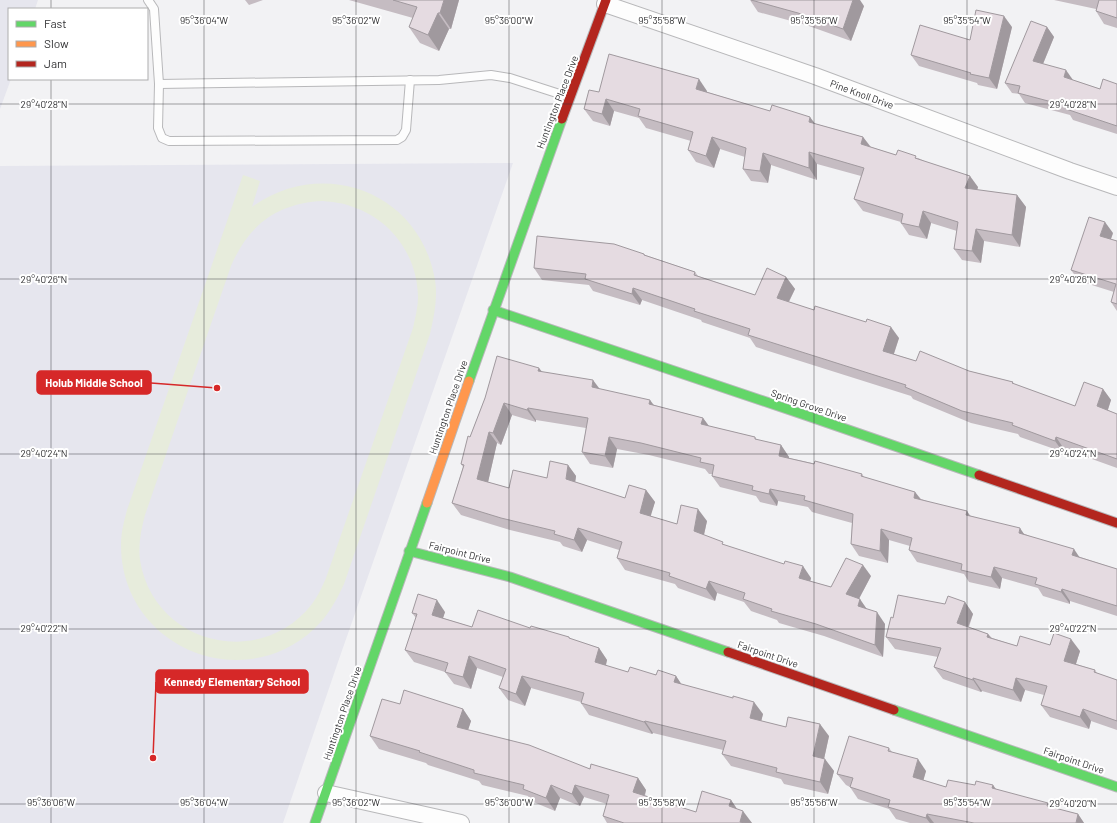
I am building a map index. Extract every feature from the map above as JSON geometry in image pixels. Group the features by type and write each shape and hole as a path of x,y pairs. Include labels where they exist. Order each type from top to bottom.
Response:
{"street":[{"name":"Huntington Place Drive","path":"315,823 493,310 546,162 606,2"},
{"name":"Pine Knoll Drive","path":"606,2 815,76 1117,187"},
{"name":"Spring Grove Drive","path":"493,310 805,415 1117,523"},
{"name":"Fairpoint Drive","path":"409,551 510,577 1117,786"},
{"path":"326,793 462,823"}],"lane":[{"path":"148,0 154,9 159,84 158,128 162,138 169,141 397,140 402,138 406,130 410,80"},
{"path":"159,84 439,80 491,76 510,78 570,97"}],"shaded area":[{"path":"0,0 38,0 35,8 8,8 8,80 11,80 0,109"},
{"path":"513,163 283,823 0,823 0,166"}],"green space":[{"path":"243,175 260,181 252,207 280,192 308,185 337,184 364,191 389,205 410,224 426,250 435,280 436,300 430,334 344,584 328,614 314,629 285,649 253,659 221,659 190,650 163,634 141,610 126,580 121,545 122,532 127,510","holes":["323,201 346,205 367,213 380,221 400,242 408,255 417,283 418,302 413,328 326,578 314,601 290,625 265,637 238,642 211,639 186,629 165,612 149,589 139,554 142,526 231,266 238,251 247,238 267,218 292,206"]}],"building":[{"path":"393,0 444,0 440,13 438,13 428,35 409,27 417,7"},
{"path":"751,0 853,0 843,29 798,13"},
{"path":"1099,0 1117,0 1117,18 1096,11"},
{"path":"976,10 1004,16 989,78 970,74 971,73 911,55 920,25 970,40"},
{"path":"1031,21 1047,27 1033,61 1066,70 1064,77 1100,89 1103,79 1117,84 1117,126 1066,109 1067,106 1018,93 1020,86 1005,83"},
{"path":"609,54 699,79 696,89 770,111 772,105 810,117 809,122 863,137 861,144 896,155 898,150 916,156 915,158 970,176 965,188 1017,195 1012,235 976,229 972,251 954,249 958,222 923,211 919,227 901,223 903,214 854,199 864,168 809,152 809,168 763,153 760,171 743,169 746,148 712,137 706,156 688,150 693,132 638,116 640,109 606,99 602,114 584,109 589,90 599,92"},
{"path":"1089,217 1105,222 1100,236 1117,241 1117,304 1111,302 1116,284 1071,270"},
{"path":"537,236 614,244 695,272 694,275 755,295 767,268 786,277 777,298 814,310 815,306 866,322 867,319 891,327 883,351 916,361 920,351 969,371 1013,382 1012,383 1075,406 1084,382 1103,389 1097,406 1117,414 1117,459 1056,437 1055,441 1012,425 1013,423 962,411 905,387 906,385 748,335 750,329 694,311 695,309 633,288 632,294 585,279 586,274 534,268"},
{"path":"497,356 539,368 538,371 593,380 592,387 650,400 649,404 703,418 701,424 781,445 779,456 814,464 815,461 862,474 861,476 915,492 914,498 967,511 966,515 1020,528 1019,533 1074,549 1072,555 1117,569 1117,606 1062,589 1061,592 1035,584 1037,578 994,567 991,577 961,570 962,564 909,550 912,538 881,529 880,551 851,544 853,514 804,500 805,496 770,489 769,494 752,490 753,486 712,476 714,465 700,462 701,458 641,443 609,437 605,456 582,452 588,418 528,408 527,410 504,403 493,433 489,432 477,479 509,488 513,470 547,478 550,461 568,465 566,479 625,498 629,485 646,490 640,513 677,524 681,505 698,509 694,531 723,542 722,544 784,564 785,561 803,566 799,578 831,587 846,558 863,565 846,594 860,599 858,606 877,612 875,645 816,624 771,611 772,609 743,599 745,593 709,581 706,589 669,576 670,573 617,558 622,542 578,528 574,540 554,534 555,531 501,518 452,503 464,465 461,464 468,436 470,437 485,398"},
{"path":"418,594 437,600 432,615 472,627 478,610 530,628 531,626 569,637 599,648 595,662 628,672 630,667 656,675 658,670 676,676 674,682 733,698 733,696 754,702 750,718 786,727 788,717 820,724 813,756 825,759 820,782 776,772 777,768 722,754 726,741 644,722 581,703 584,693 522,676 516,694 499,688 506,669 469,656 463,677 445,672 448,663 405,650 417,614 412,613"},
{"path":"898,595 945,604 948,596 965,602 957,623 988,634 987,637 1017,646 1020,636 1050,645 1054,633 1071,639 1064,661 1095,670 1094,672 1117,680 1117,721 1083,709 1080,717 1041,705 1047,686 1016,678 1013,690 973,678 973,680 934,667 941,648 886,637 891,617 893,618"},
{"path":"404,690 463,709 457,727 529,745 590,769 591,764 638,778 633,792 696,812 702,791 731,800 729,806 743,811 740,822 745,823 624,823 603,816 609,795 575,785 572,794 551,785 546,798 523,789 524,785 474,773 474,770 419,752 420,751 370,736 382,699 400,704"},
{"path":"849,736 889,748 888,751 918,759 913,777 946,787 948,780 975,785 976,781 993,785 992,788 1048,803 1047,806 1078,814 1076,823 974,823 927,814 926,818 888,807 890,800 850,787 853,778 837,774"}],"traffic: fast":[{"path":"469,381 562,119"},
{"path":"493,310 979,475"},
{"path":"315,823 427,503"},
{"path":"409,551 510,577 728,652"},
{"path":"894,710 1117,787"}],"traffic: slow":[{"path":"427,503 469,381"}],"traffic: jam":[{"path":"562,119 606,0"},
{"path":"979,475 1117,523"},
{"path":"728,652 894,710"}],"place":[{"name":"Holub Middle School","path":"217,388"},
{"name":"Kennedy Elementary School","path":"153,758"}]}
